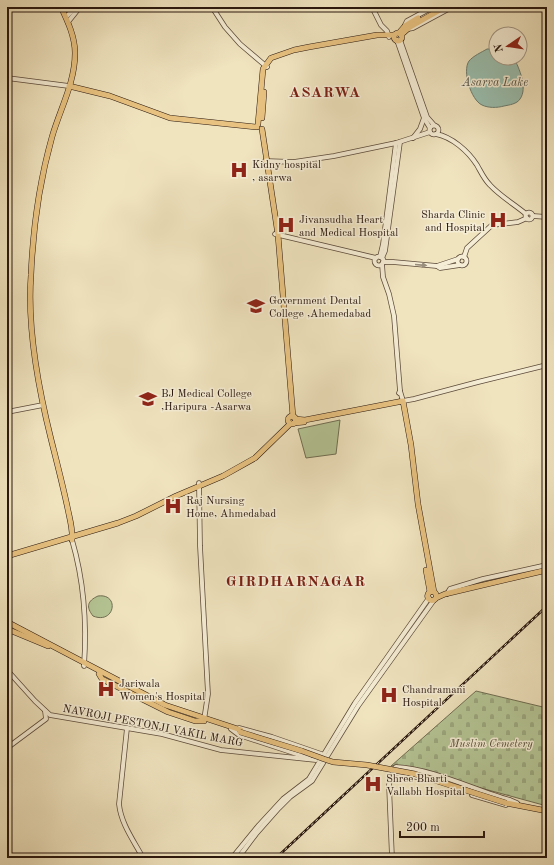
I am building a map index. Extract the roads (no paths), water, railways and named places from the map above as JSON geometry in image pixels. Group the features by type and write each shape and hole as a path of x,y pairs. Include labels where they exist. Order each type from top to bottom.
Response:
{"main road":[{"path":"62,7 74,39 74,69 70,86 58,116 46,159 37,202 33,234 30,292 36,363 42,405 72,537"},
{"path":"292,420 277,235 266,161 259,127 262,73 271,58 277,55 393,36 439,7"},
{"path":"408,26 445,7"},
{"path":"70,86 110,96 170,118 259,127"},
{"path":"7,555 72,537 134,514 165,498 199,485 254,456 292,420 305,420 402,402 433,596 547,570"},
{"path":"7,622 48,642 99,674 164,707 205,719"},
{"path":"7,628 46,645 165,705 232,729 302,749 324,758 416,772 506,802 547,810"}],"street":[{"path":"67,19 76,7"},
{"path":"67,19 80,7"},
{"path":"212,7 225,27 240,44 266,66"},
{"path":"372,7 381,25 393,36 411,79 424,118 431,128"},
{"path":"433,7 407,21 408,26 414,28 452,7"},
{"path":"393,36 433,134 445,136"},
{"path":"7,78 70,86"},
{"path":"413,138 420,129 424,118"},
{"path":"266,161 304,161 398,143 413,138 436,126 445,136 470,156 490,186 526,216 531,219 533,216 547,217"},
{"path":"436,134 439,129"},
{"path":"398,143 383,244 379,261 394,316 402,402 547,365"},
{"path":"277,235 379,261 436,266 440,268 464,265 466,263 466,259 464,257 467,248 492,225 518,222 526,216"},
{"path":"436,266 460,257 464,257"},
{"path":"458,259 460,265"},
{"path":"7,412 42,405"},
{"path":"199,485 200,546 208,694 205,719"},
{"path":"72,537 83,595 86,638 84,664"},
{"path":"446,594 450,589 484,579 547,565"},
{"path":"232,858 283,799 309,778 319,762 325,756 356,706 433,596"},
{"name":"NAVROJI PESTONJI VAKIL MARG","path":"7,670 50,715 162,734 221,750 319,762"},
{"path":"45,711 46,719"},
{"path":"7,748 46,719 56,716"},
{"path":"127,728 119,804 126,826 143,858"},
{"path":"232,729 242,728 325,756"},
{"path":"232,729 239,735 319,762"},
{"path":"238,858 256,834 279,808 290,797 312,781 319,762"},
{"path":"390,838 388,829 386,785 389,774 396,767 416,770 458,782 510,800 517,804"},
{"path":"392,858 389,786 391,775 394,773 423,779 497,803 509,806 517,804"}],"water":[{"name":"Asarva Lake","path":"488,49 488,66 518,66 523,84 522,94 519,101 510,105 498,107 487,107 478,102 471,92 467,78 467,66 473,57"}],"railway":[{"path":"276,858 547,606"}],"place":[{"name":"Kidny hospital , asarwa","path":"239,170"},
{"name":"Sharda Clinic and Hospital","path":"498,220"},
{"name":"Jivansudha Heart and Medical Hospital","path":"286,225"},
{"name":"Government Dental College ,Ahemedabad","path":"256,306"},
{"name":"BJ Medical College ,Haripura -Asarwa","path":"148,399"},
{"name":"Raj Nursing Home, Ahmedabad","path":"173,506"},
{"name":"Jariwala Women's Hospital","path":"106,689"},
{"name":"Chandramani Hospital","path":"389,695"},
{"name":"Shree Bharti Vallabh Hospital","path":"373,784"}],"district":[{"name":"ASARWA","path":"325,92"},
{"name":"GIRDHARNAGAR","path":"296,581"}],"park label":[{"name":"Muslim Cemetery","path":"491,743"}]}
